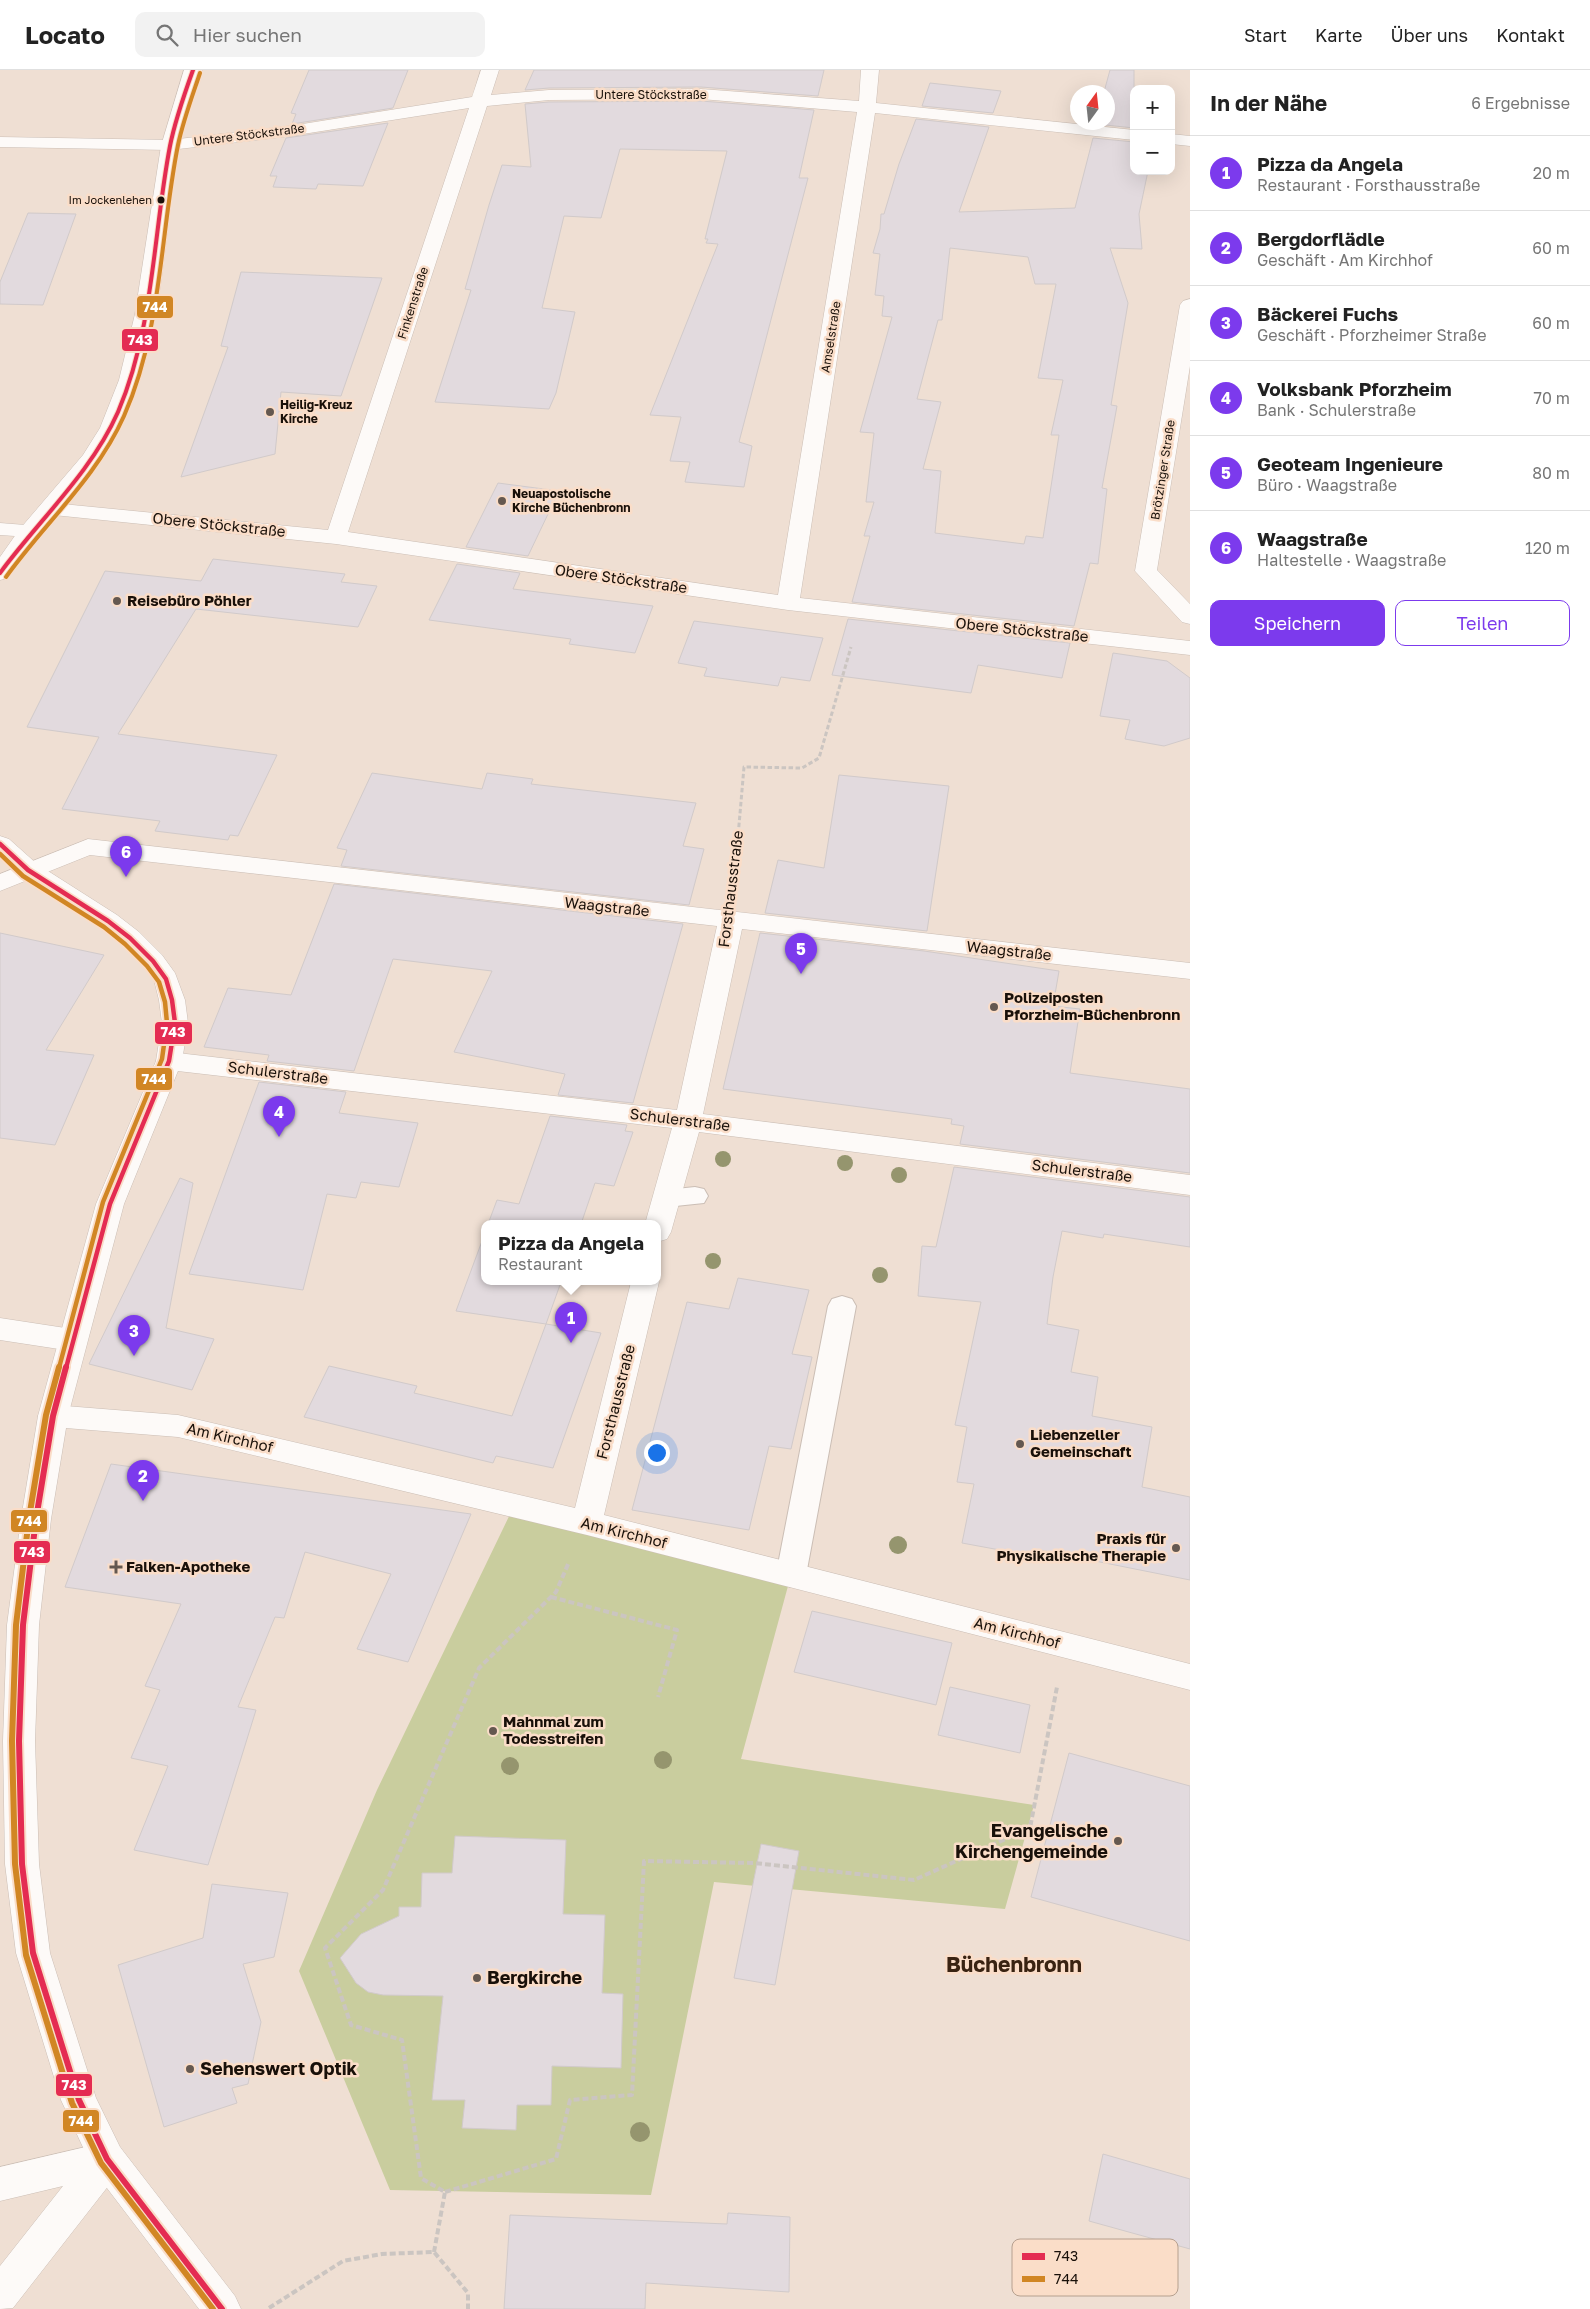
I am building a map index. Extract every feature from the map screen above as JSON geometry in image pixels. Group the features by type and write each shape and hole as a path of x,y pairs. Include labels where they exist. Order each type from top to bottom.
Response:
{"street":[{"path":"0,573 30,531 52,508 95,453 118,412 131,374 141,331 170,145 193,70"},
{"name":"Finkenstraße","path":"336,537 490,70"},
{"name":"Amselstraße","path":"788,603 867,107 870,70"},
{"name":"Untere Stöckstraße","path":"170,145 290,131 479,101 549,95 701,94 867,107 1130,135"},
{"path":"1175,139 1190,141"},
{"path":"0,142 170,145"},
{"name":"Brötzinger Straße","path":"1190,305 1146,571 1190,617"},
{"name":"Obere Stöckstraße","path":"52,508 336,537 788,603 1190,648"},
{"path":"0,529 30,531"},
{"path":"0,844 28,870 108,921 153,961 166,980 172,1000 175,1023 169,1061 110,1204 53,1416 36,1519 9,1741 33,1953 79,2100 107,2159 222,2309"},
{"name":"Waagstraße","path":"0,883 88,847 731,921 1190,971"},
{"name":"Forsthausstraße","path":"660,1220 688,1121 731,921"},
{"name":"Schulerstraße","path":"169,1061 688,1121 1190,1185"},
{"name":"Forsthausstraße","path":"587,1523 644,1285"},
{"path":"0,1329 72,1340"},
{"name":"Am Kirchhof","path":"53,1416 178,1426 587,1523 1190,1678"},
{"path":"0,2184 107,2159"},
{"path":"0,2295 107,2159"}],"lane":[{"path":"666,1198 695,1196"},
{"path":"791,1575 842,1306"}],"path":[{"name":"Forsthausstraße","path":"731,921 744,767 802,768 819,758 860,612"},
{"path":"587,1523 556,1592 480,1668 383,1890 325,1948 350,2025 402,2040 421,2178 445,2192 556,2159 570,2100 632,2095 644,1861 754,1863 914,1880 1030,1828 1066,1645"},
{"path":"551,1596 677,1630 658,1697"},
{"path":"434,2252 445,2192"},
{"path":"268,2309 344,2261 382,2254 434,2252"},
{"path":"434,2252 468,2293 468,2309"}],"green space":[{"path":"514,1506 791,1575 741,1759 1034,1805 1005,1909 714,1882 651,2195 390,2190 299,1971 377,1790"}],"building":[{"path":"309,70 408,70 393,108 292,124 296,114 291,113"},
{"path":"534,70 824,70 818,96 701,87 549,88 525,90"},
{"path":"1110,70 1134,70 1134,85 1130,85 1130,128 1115,126 1115,85 1106,85"},
{"path":"930,83 1001,91 993,113 922,106"},
{"path":"701,101 814,110 799,178 808,178 739,442 752,446 744,487 685,482 690,462 670,461 681,417 650,415 718,244 706,243 708,239 705,239 727,151 620,149 601,218 564,216 542,308 575,312 556,393 549,409 435,402 471,290 465,289 502,165 531,167 525,104 549,102"},
{"path":"916,119 989,127 959,212 1075,208 1093,138 1130,142 1130,175 1147,175 1139,214 1142,249 1110,248 1128,303 1111,405 1117,406 1102,488 1107,489 1098,564 1090,563 1074,626 852,602 870,536 864,536 874,502 866,502 874,433 860,432 892,317 882,316 884,296 875,295 880,254 873,253 880,229 881,214 884,214 899,164","holes":["950,248 1028,257 1035,284 1056,284 1038,378 1063,380 1051,435 1059,435 1043,538 1026,536 1024,544 935,533 941,471 923,469 941,402 917,399 938,320 942,320"]},
{"path":"388,123 363,186 318,184 316,189 273,187 277,176 270,176 286,138"},
{"path":"28,213 76,214 43,305 0,304 0,282"},
{"path":"241,272 382,278 341,396 281,392 275,454 181,477 228,347 221,346"},
{"path":"498,483 559,491 528,556 466,547"},
{"path":"213,559 345,574 341,582 377,586 358,627 196,609 118,734 277,755 238,836 230,835 228,840 155,831 160,821 62,809 99,737 27,727 105,571 201,581"},
{"path":"457,564 520,573 513,589 653,606 635,653 569,644 571,639 429,620"},
{"path":"848,619 1070,643 1062,678 978,665 971,693 832,675"},
{"path":"694,621 823,638 810,681 781,677 778,686 704,676 707,668 678,663"},
{"path":"1113,653 1167,661 1190,678 1190,738 1164,746 1125,739 1130,720 1100,716"},
{"path":"372,773 482,789 487,773 533,779 531,784 696,803 683,846 704,849 689,905 341,866 347,850 337,848"},
{"path":"839,775 949,786 927,931 765,913 778,860 824,868"},
{"path":"334,884 683,924 633,1103 558,1095 565,1074 454,1052 492,971 393,959 354,1071 267,1061 269,1055 204,1047 228,988 291,995"},
{"path":"0,933 104,955 46,1050 94,1055 55,1145 0,1138"},
{"path":"760,933 924,951 1059,971 1053,1006 1080,1009 1070,1073 1190,1089 1190,1173 960,1144 964,1126 951,1124 952,1119 723,1089"},
{"path":"259,1082 346,1092 339,1113 418,1123 399,1187 361,1182 356,1198 327,1194 303,1290 189,1274"},
{"path":"550,1116 627,1125 625,1131 633,1132 614,1186 595,1183 582,1220 490,1220 497,1200 519,1204"},
{"path":"954,1167 1190,1197 1190,1247 1104,1234 1103,1238 1062,1231 1053,1277 1047,1324 1079,1330 1071,1372 1098,1377 1092,1416 1152,1427 1142,1487 1190,1497 1190,1580 1040,1550 1038,1557 962,1543 974,1484 957,1482 967,1427 955,1425 981,1302 918,1296 922,1246 936,1247"},
{"path":"180,1178 193,1183 166,1328 214,1339 192,1390 89,1364"},
{"path":"481,1244 481,1285 560,1285 546,1324 456,1311"},
{"path":"738,1278 809,1290 792,1354 812,1357 791,1449 769,1446 749,1530 632,1510 687,1302 729,1309"},
{"path":"546,1324 601,1333 553,1468 496,1456 493,1463 304,1417 329,1366 417,1386 414,1393 512,1416"},
{"path":"111,1464 471,1514 408,1662 357,1649 391,1574 305,1552 284,1618 275,1617 238,1707 256,1710 208,1865 134,1850 168,1766 131,1758 160,1690 145,1686 181,1604 65,1587"},
{"path":"812,1611 952,1643 936,1705 794,1672"},
{"path":"950,1687 1030,1705 1020,1753 938,1735"},
{"name":"Evangelische Kirchengemeinde","path":"1069,1753 1190,1786 1190,1941 1031,1897"},
{"name":"Bergkirche","path":"455,1836 566,1840 563,1914 605,1915 602,1993 623,1994 621,2068 552,2066 551,2105 517,2105 516,2130 462,2128 465,2100 432,2100 443,1996 383,1995 368,1992 356,1983 340,1958 361,1934 399,1916 399,1907 421,1907 422,1873 452,1873"},
{"path":"761,1844 799,1851 775,1985 734,1978"},
{"path":"212,1884 288,1893 274,1957 243,1964 261,2022 248,2084 232,2088 237,2103 164,2127 118,1965 203,1938"},
{"path":"1103,2154 1190,2179 1190,2249 1178,2246 1178,2239 1154,2239 1089,2221"},
{"path":"728,2213 790,2217 789,2292 646,2283 645,2309 504,2309 510,2215 727,2224"}],"transit line":[{"name":"743","path":"0,573 79,476 107,434 118,412 130,380 139,347 146,314 170,146 177,117 193,70"},
{"name":"744","path":"6,577 85,479 113,438 124,416 146,350 153,316 178,145 200,73"},
{"name":"743","path":"0,844 28,870 108,921 130,938 153,961 166,979 172,1000 175,1023 169,1061 110,1204 53,1416 36,1519 23,1625 19,1741 22,1864 33,1953 79,2100 107,2159 222,2309"},
{"name":"744","path":"0,854 23,876 104,927 125,944 147,966 159,982 165,1002 167,1023 162,1059 103,1202 46,1415 29,1518 16,1625 12,1741 15,1864 26,1955 72,2103 101,2163 213,2309"}],"place":[{"name":"Im Jockenlehen","path":"161,200"},
{"name":"Heilig-Kreuz Kirche","path":"270,412"},
{"name":"Neuapostolische Kirche Büchenbronn","path":"502,501"},
{"name":"Reisebüro Pöhler","path":"117,601"},
{"name":"Waagstraße","path":"126,877"},
{"name":"Geoteam Ingenieure","path":"801,974"},
{"name":"Polizeiposten Pforzheim-Büchenbronn","path":"994,1007"},
{"name":"Volksbank Pforzheim","path":"279,1137"},
{"name":"Pizza da Angela","path":"571,1343"},
{"name":"Bäckerei Fuchs","path":"134,1356"},
{"name":"Liebenzeller Gemeinschaft","path":"1020,1444"},
{"name":"Bergdorflädle","path":"143,1501"},
{"name":"Praxis für Physikalische Therapie","path":"1176,1548"},
{"name":"Falken-Apotheke","path":"116,1567"},
{"name":"Mahnmal zum Todesstreifen","path":"493,1731"},
{"name":"Evangelische Kirchengemeinde","path":"1118,1841"},
{"name":"Bergkirche","path":"477,1978"},
{"name":"Sehenswert Optik","path":"190,2069"}],"district":[{"name":"Büchenbronn","path":"1014,1965"}]}
